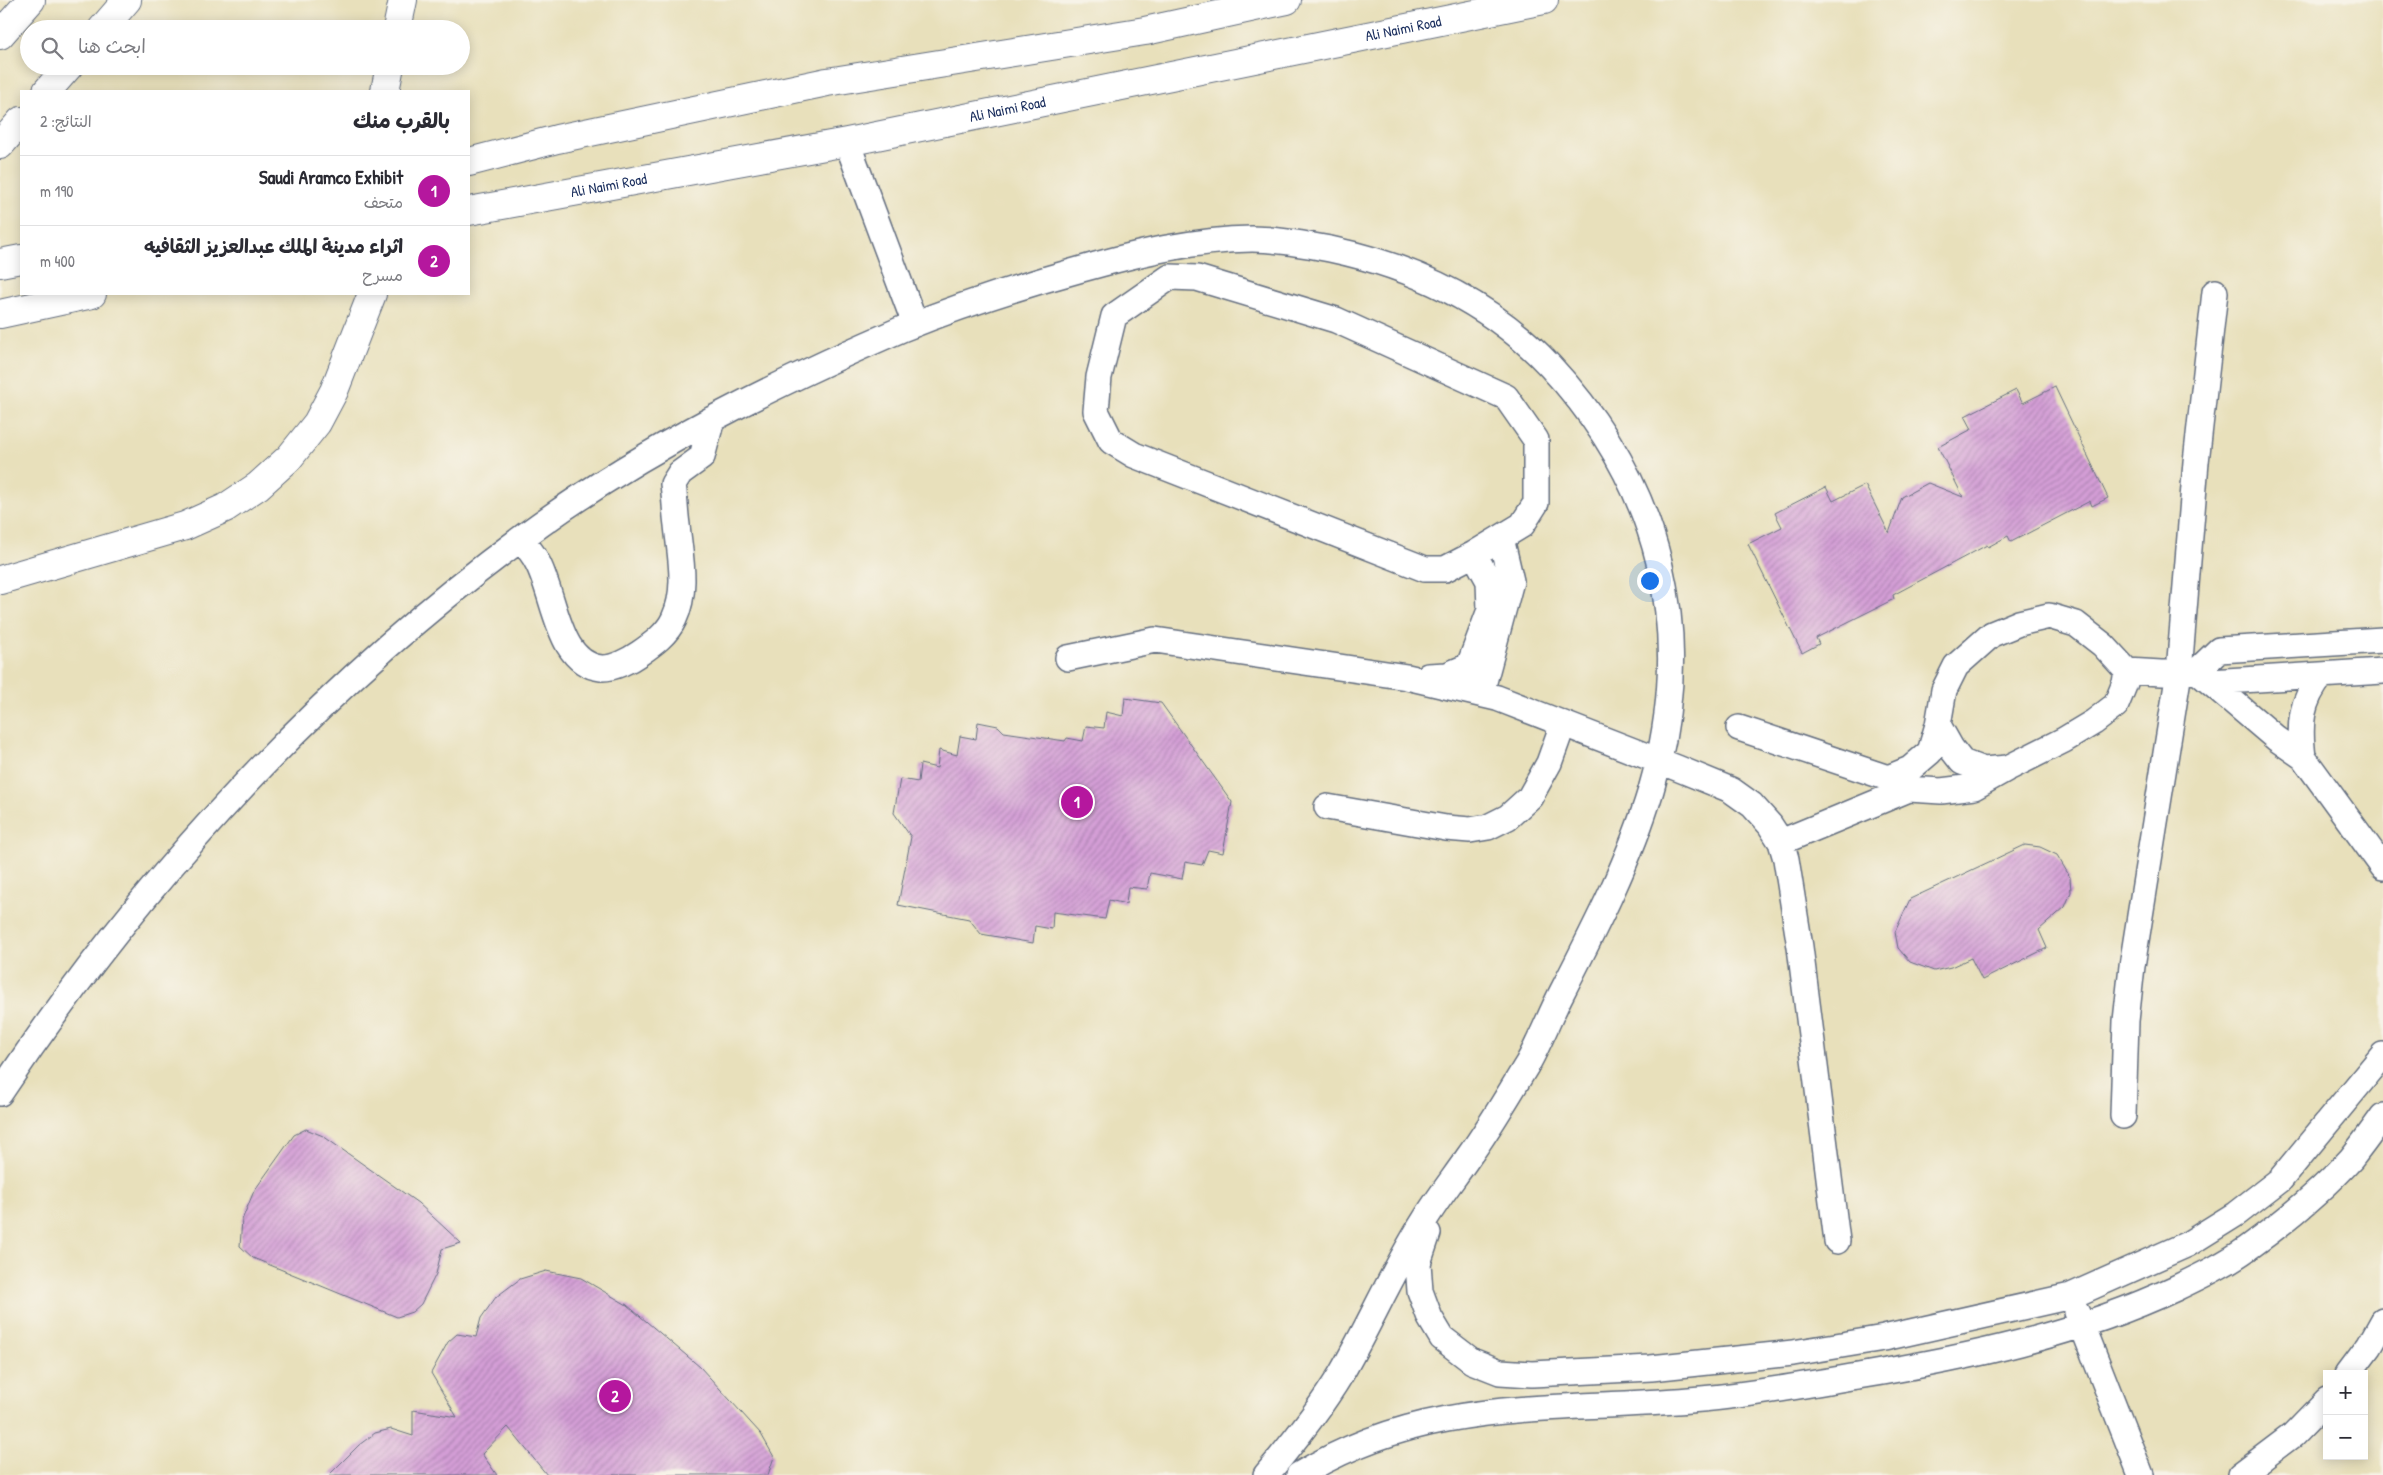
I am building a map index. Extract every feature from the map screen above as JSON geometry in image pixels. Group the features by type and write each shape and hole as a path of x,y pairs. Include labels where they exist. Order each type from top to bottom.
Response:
{"main road":[{"path":"0,35 31,0"},
{"path":"110,20 128,0"},
{"path":"400,20 403,0"},
{"path":"470,162 557,139 827,82 1146,31 1287,0"},
{"name":"Ali Naimi Road","path":"470,211 847,142 1544,0"},
{"path":"48,90 61,75"},
{"path":"386,90 389,75"},
{"path":"395,90 396,75"},
{"path":"0,145 20,122"},
{"path":"470,148 557,139"},
{"path":"0,263 20,259"},
{"path":"0,314 47,295"},
{"path":"0,314 87,295"},
{"path":"334,391 350,332 352,295"},
{"path":"0,580 185,526 225,508 258,486 290,458 317,423 334,391 372,295"}],"street":[{"path":"847,142 915,324"},
{"path":"0,1093 37,1038 128,919 181,856 302,725 389,643 468,579 543,522 648,454 712,419 848,352 915,324 990,296 1050,277 1158,248 1206,242 1259,239 1312,245 1360,255 1405,268 1445,287 1509,328 1537,352 1571,389 1620,460 1641,505 1654,544 1666,601 1672,656 1666,720 1659,761 1650,795 1627,856 1585,950 1560,995 1532,1056 1471,1154 1444,1188 1418,1230 1338,1379 1266,1475"},
{"path":"1170,277 1198,278 1336,320 1506,397 1536,440 1536,503 1522,525 1501,538 1445,569 1424,569 1134,455 1111,440 1096,411 1099,377 1114,316 1170,277"},
{"path":"2124,1116 2126,1021 2132,966 2195,675 2196,462 2215,292"},
{"path":"519,541 525,544 538,559 560,629 572,648 586,663 603,668 629,660 664,634 674,619 681,594 682,573 672,484 680,472 702,457 712,419"},
{"path":"1481,693 1511,581 1501,538"},
{"path":"1407,677 1447,676 1469,666 1490,610 1490,581 1474,554"},
{"path":"1780,842 1898,783 1910,769 1930,752 1938,725 1944,690 1956,666 1992,634 2019,623 2049,616 2076,624 2104,645 2127,671 2195,675 2322,675 2383,671"},
{"path":"1068,658 1155,640 1407,677 1481,693 1731,790 1752,805 1770,825 1780,842 1786,858 1800,947 1837,1241"},
{"path":"2195,675 2219,650 2383,640"},
{"path":"1739,728 1898,783 1941,791 1974,787 2064,740 2116,706 2127,671"},
{"path":"2195,675 2302,757 2383,867"},
{"path":"2302,757 2300,727 2304,705 2312,687 2322,675"},
{"path":"1327,807 1446,828 1470,830 1488,826 1508,817 1530,797 1549,763 1563,724"},
{"path":"1938,725 1951,748 1962,762 1983,770 2008,768"},
{"path":"1444,1188 1418,1263 1420,1291 1430,1318 1442,1338 1472,1361 1500,1372 1532,1374 1631,1370 1793,1353 1884,1338 2071,1296 2188,1244 2236,1214 2280,1180 2383,1055"},
{"path":"1299,1475 1343,1450 1371,1439 1438,1419 1506,1410 1690,1400 1777,1390 1902,1370 2082,1327 2149,1300 2210,1272 2247,1249 2282,1222 2351,1159 2383,1116"},
{"path":"2071,1296 2141,1475"},
{"path":"2351,1370 2369,1346 2383,1321"},
{"path":"2240,1475 2293,1435 2323,1404"}],"building":[{"path":"2055,387 2108,498 2092,506 2090,501 2011,542 2008,536 1988,547 1987,545 1893,595 1894,599 1816,638 1819,644 1802,653 1748,544 1782,527 1775,513 1826,487 1833,501 1865,485 1889,533 1902,497 1928,483 1963,497 1938,447 1972,429 1965,416 2016,390 2023,403"},
{"path":"1125,698 1161,703 1232,802 1223,853 1208,850 1202,865 1185,862 1182,879 1150,873 1147,889 1128,887 1126,904 1109,900 1105,919 1053,912 1052,929 1035,926 1033,943 981,934 969,919 898,905 911,837 894,813 900,779 918,782 920,764 937,768 939,750 957,755 960,736 976,739 978,722 998,726 1004,732 1065,741 1067,738 1083,741 1086,726 1104,728 1106,712 1123,716"},
{"path":"2025,845 2040,847 2057,855 2070,877 2071,892 2065,907 2039,930 2047,948 1982,980 1971,958 1951,967 1934,971 1910,962 1898,948 1895,932 1910,899"},
{"path":"306,1129 323,1136 418,1203 461,1243 442,1249 436,1274 421,1304 412,1312 397,1317 253,1258 240,1246 242,1220 254,1191 294,1135"},
{"path":"546,1271 581,1278 627,1305 700,1367 761,1434 774,1457 768,1475 547,1475 508,1427 482,1454 497,1475 329,1475 359,1445 375,1433 391,1429 413,1436 413,1410 457,1417 431,1373 448,1342 457,1334 476,1337 481,1318 496,1297 520,1279"}],"place":[{"name":"Saudi Aramco Exhibit","path":"1077,802"},
{"name":"اثراء مدينة الملك عبدالعزيز الثقافيه","path":"615,1396"}]}
